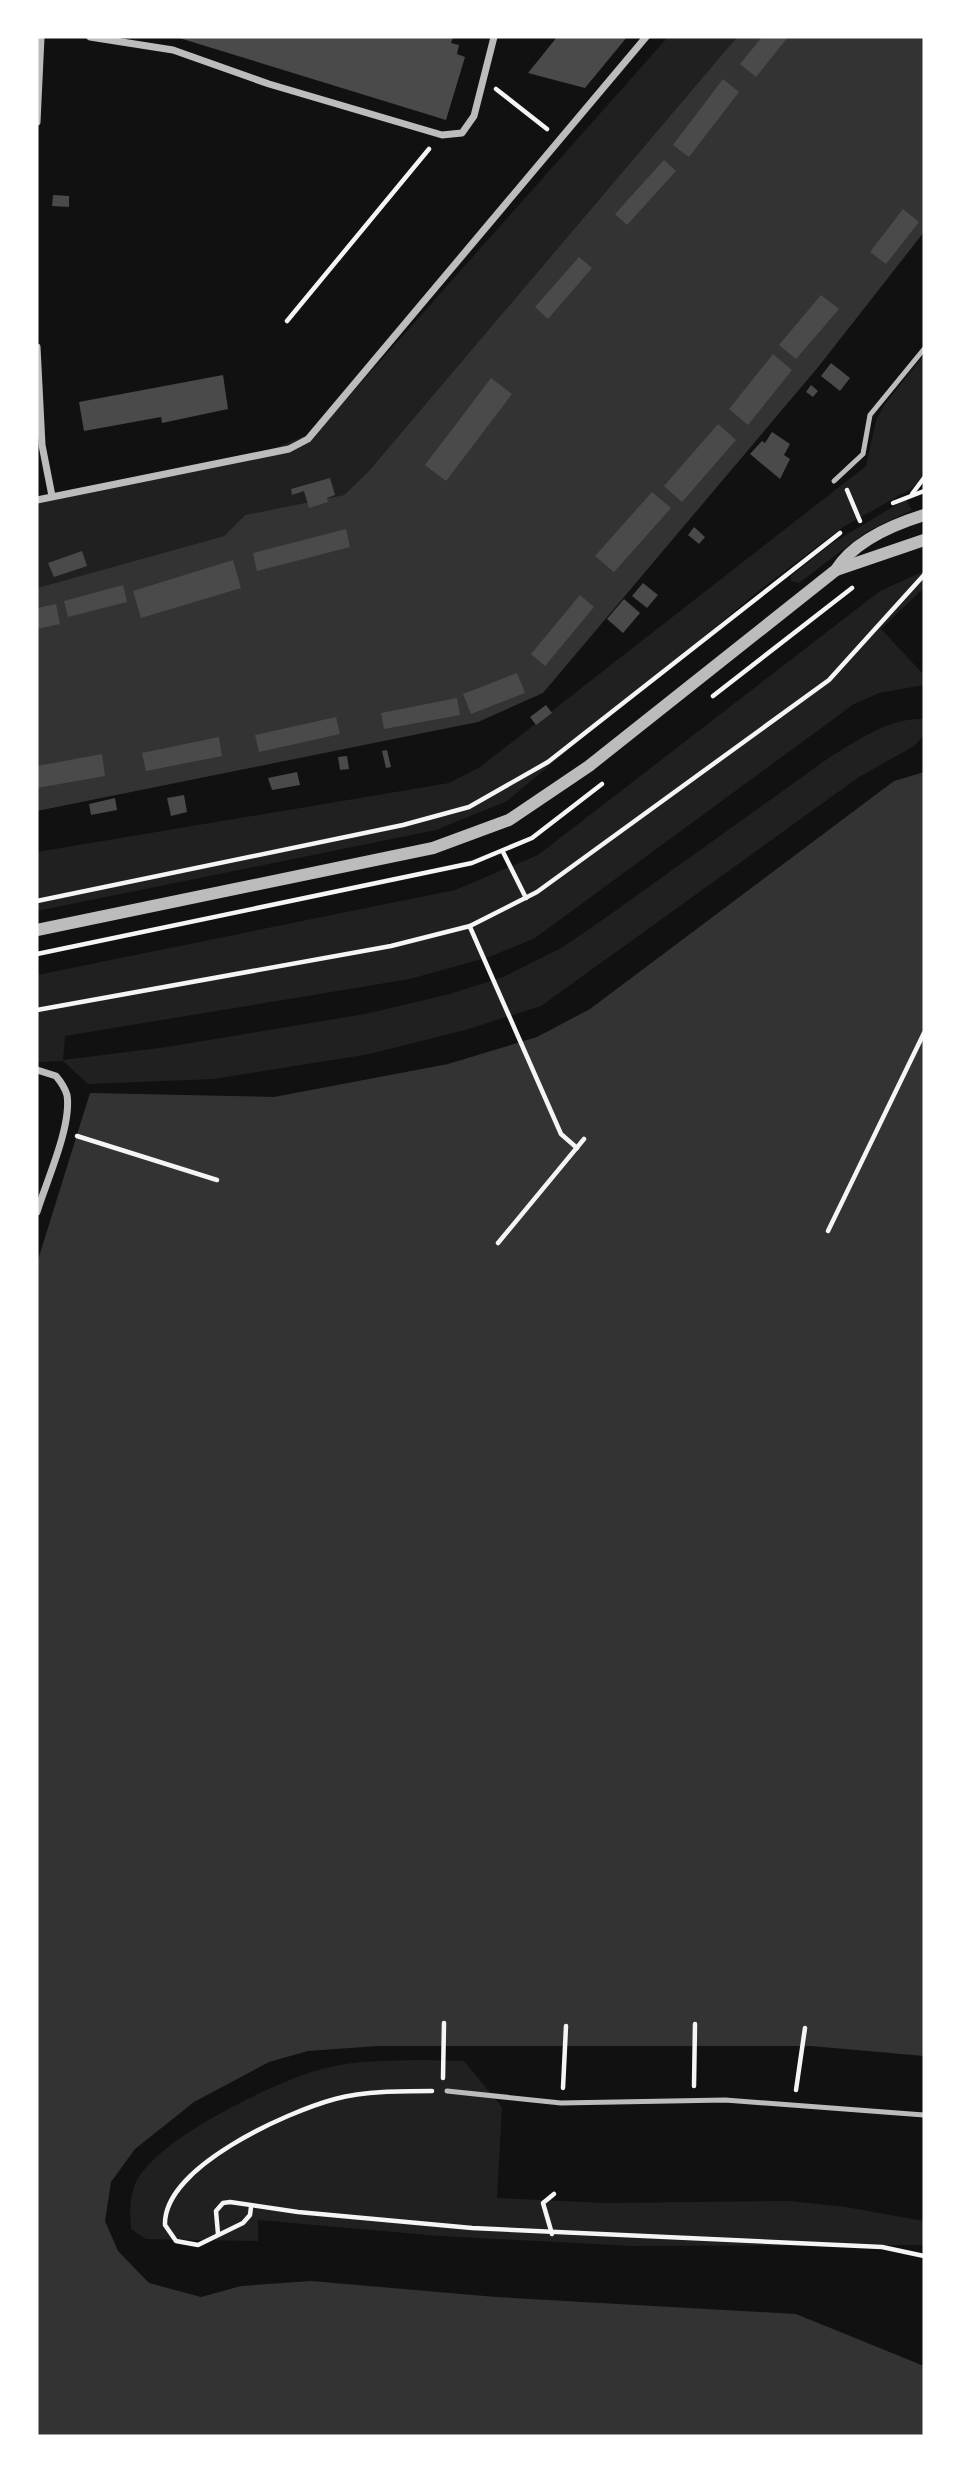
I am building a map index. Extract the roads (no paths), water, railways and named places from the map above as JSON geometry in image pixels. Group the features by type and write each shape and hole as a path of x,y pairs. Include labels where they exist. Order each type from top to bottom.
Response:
{"street":[{"path":"37,122 41,37"},
{"path":"90,37 173,50 269,84 442,135 454,135 466,129 474,116 494,37"},
{"path":"37,500 289,449 308,439 646,37"},
{"path":"37,347 43,446 52,496"},
{"path":"836,570 844,557 863,542 924,515"},
{"path":"37,930 433,848 488,829 530,809 589,766 836,570 924,540"},
{"path":"37,1070 56,1076 66,1093 63,1131 37,1212"}],"lane":[{"path":"834,481 863,454 870,415 924,349"},
{"path":"447,2091 561,2103 725,2100 924,2115"}]}
